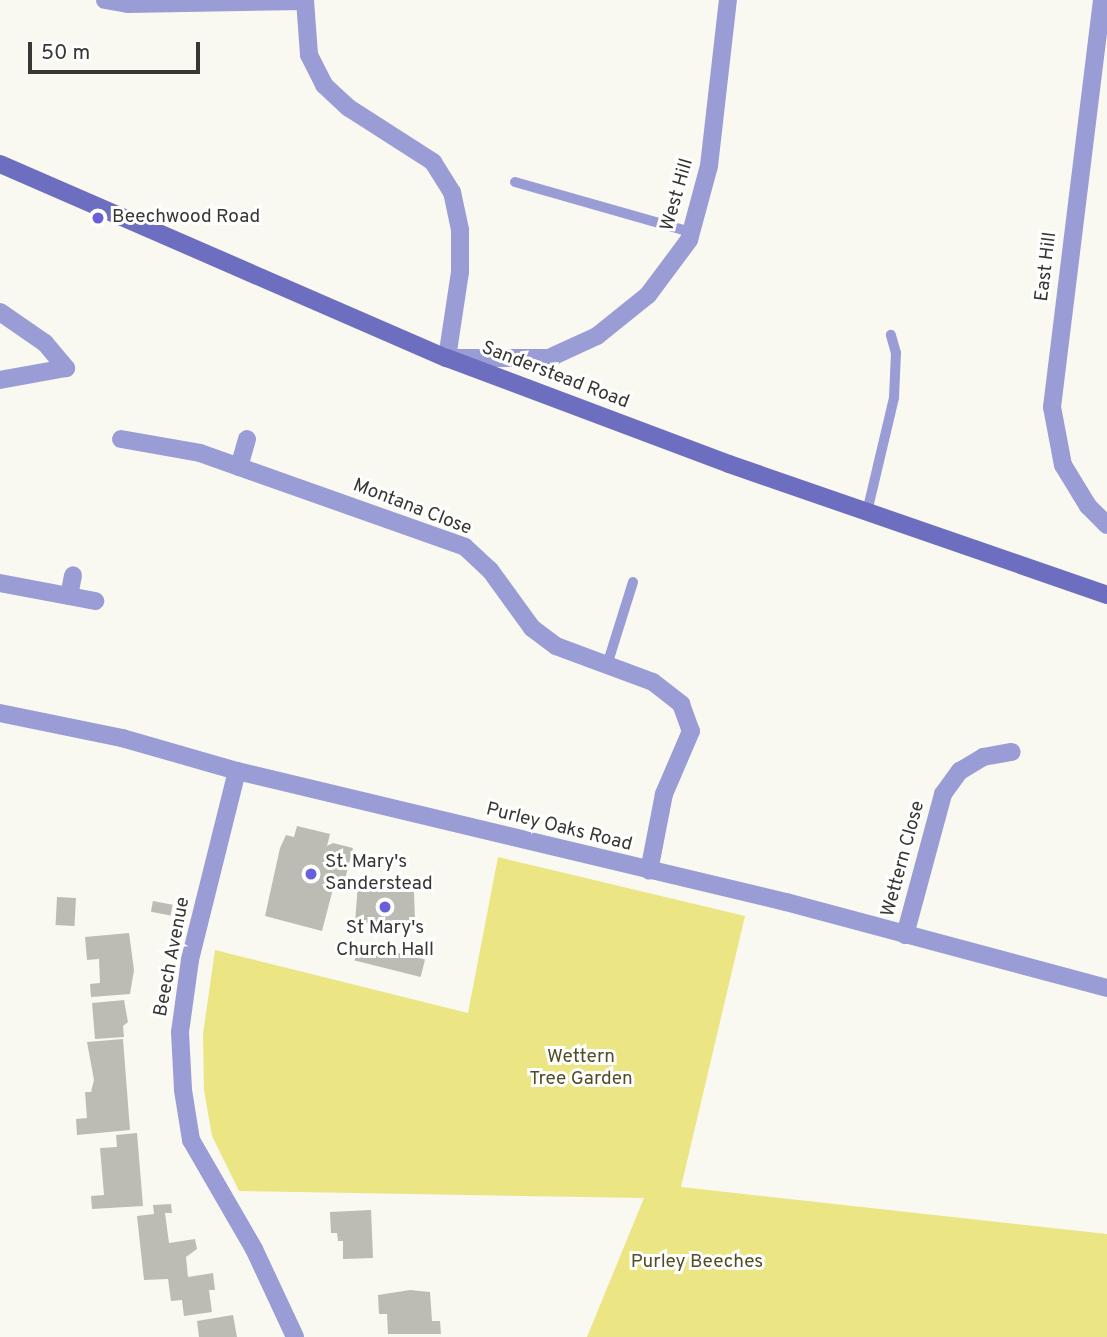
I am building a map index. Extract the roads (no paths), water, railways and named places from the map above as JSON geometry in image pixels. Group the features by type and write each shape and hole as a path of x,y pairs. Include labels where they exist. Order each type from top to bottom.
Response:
{"main road":[{"name":"Sanderstead Road","path":"0,164 447,358 867,512 1107,595"}],"street":[{"path":"105,0 128,4 305,0 309,55 324,85 349,108 397,134 433,162 452,192 460,230 460,272 447,358"},
{"name":"West Hill","path":"447,358 549,358 597,336 648,295 691,232 709,166 728,0"},
{"name":"East Hill","path":"1101,0 1052,407 1063,465 1088,506 1107,525"},
{"path":"0,312 45,343 66,368 0,380"},
{"name":"Montana Close","path":"121,439 200,453 465,547 490,570 532,628 556,646 653,681 681,704 691,731 664,794 649,871"},
{"path":"239,467 247,439"},
{"path":"69,596 73,575"},
{"path":"0,583 95,601"},
{"name":"Purley Oaks Road","path":"0,713 122,738 237,771 649,871 1107,988"},
{"name":"Wettern Close","path":"905,935 943,794 960,771 983,757 1012,752"},
{"name":"Beech Avenue","path":"237,771 190,960 180,1032 183,1090 191,1140 254,1249 295,1337"}],"lane":[{"path":"515,182 691,232"},
{"path":"867,512 894,398 896,353 891,335"},
{"path":"607,665 633,582"}],"place":[{"name":"Beechwood Road","path":"98,218"},
{"name":"St. Mary's Sanderstead","path":"311,874"},
{"name":"St Mary's Church Hall","path":"385,907"}],"park label":[{"name":"Wettern Tree Garden","path":"581,1069"},
{"name":"Purley Beeches","path":"697,1263"}]}
